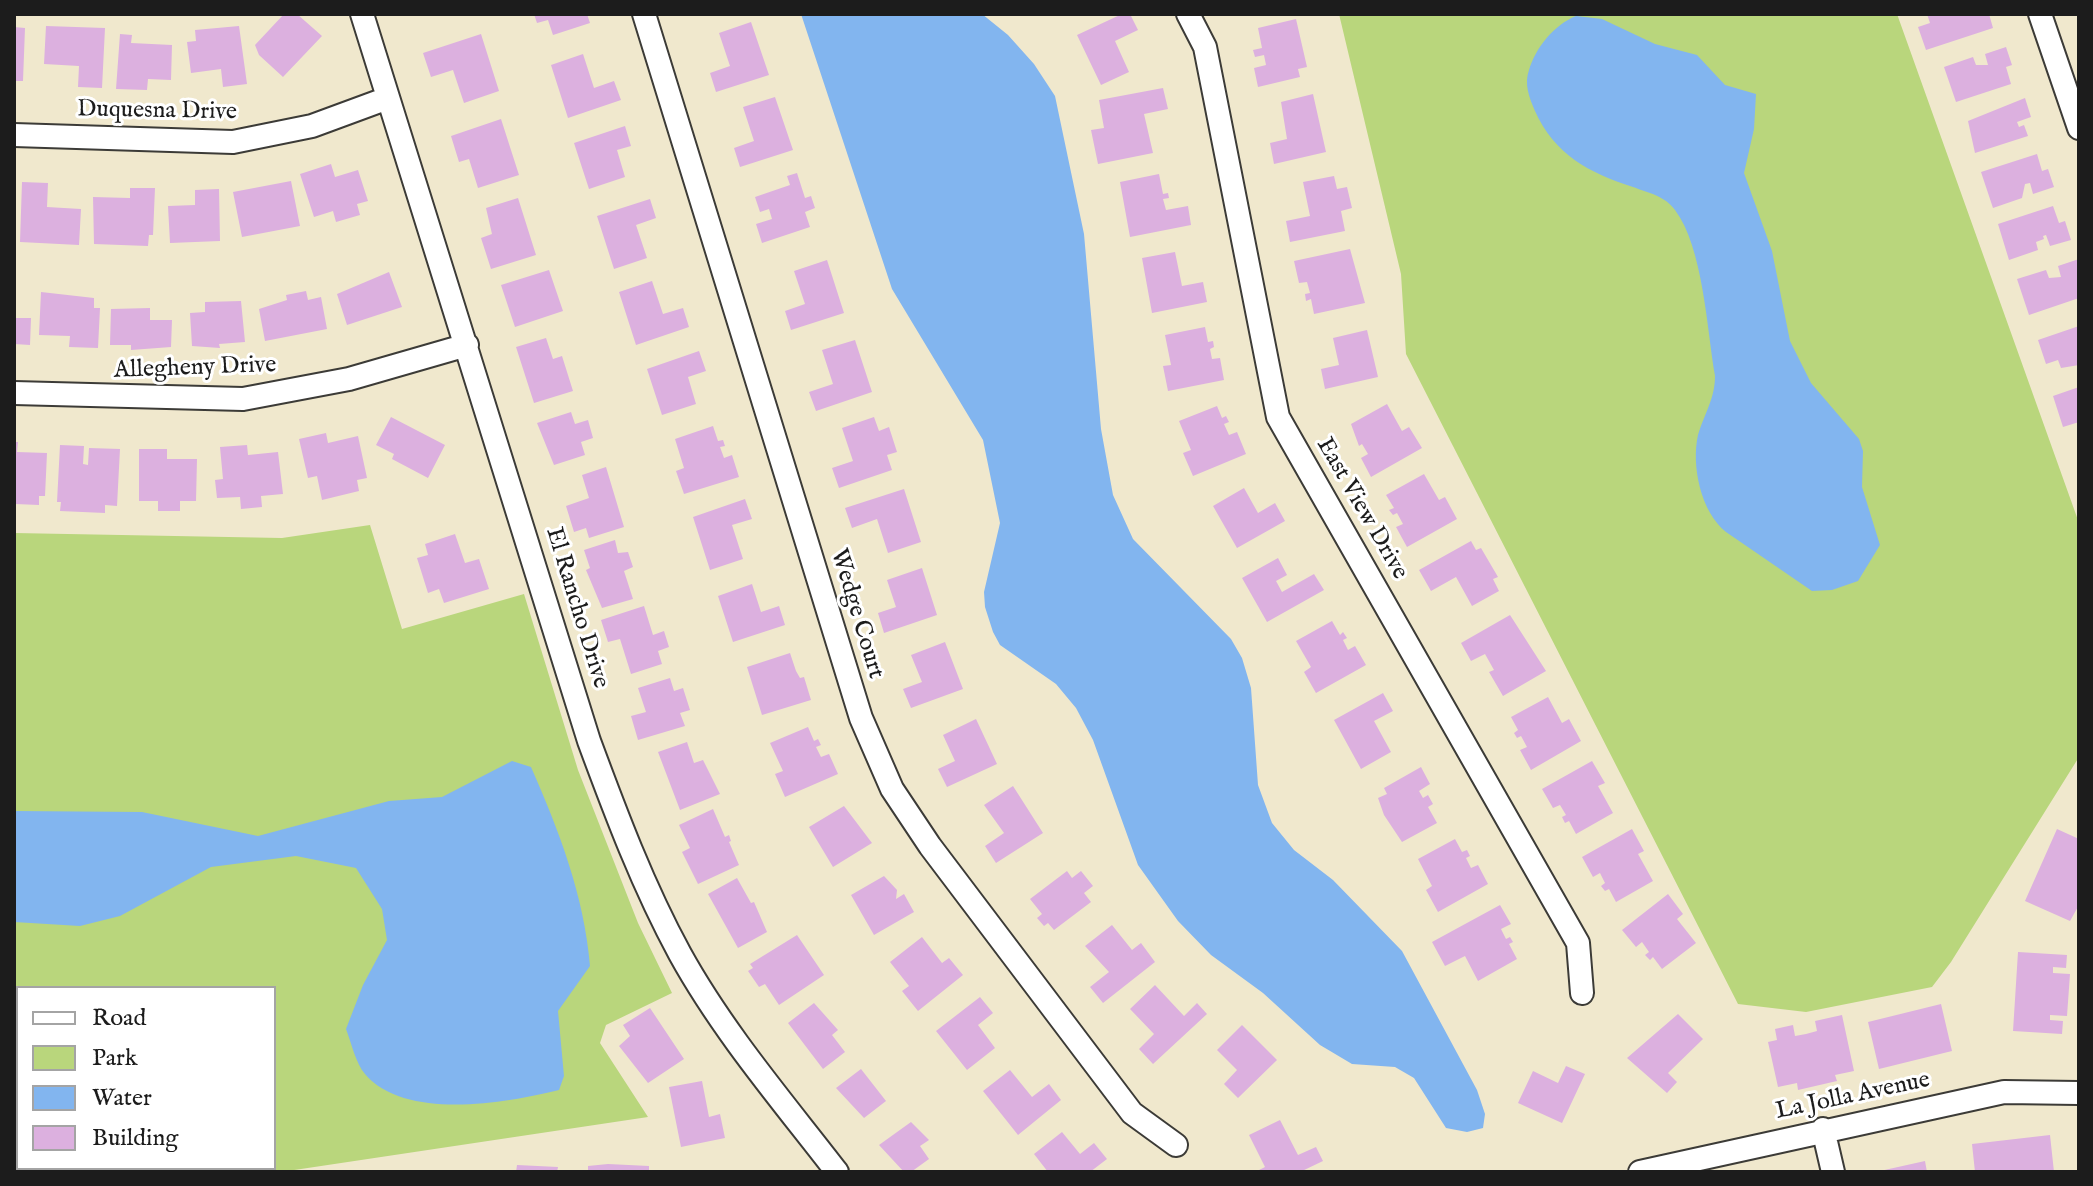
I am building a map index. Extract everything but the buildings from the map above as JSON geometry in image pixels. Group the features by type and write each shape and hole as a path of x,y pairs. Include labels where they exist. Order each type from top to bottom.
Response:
{"street":[{"name":"El Rancho Drive","path":"362,14 589,741 627,847 681,955 745,1051 837,1172"},
{"name":"Wedge Court","path":"644,14 861,718 892,789 930,846 1132,1113 1176,1145"},
{"name":"East View Drive","path":"1188,14 1205,47 1278,417 1578,943 1582,993"},
{"path":"2040,14 2079,128"},
{"name":"Duquesna Drive","path":"14,135 233,142 312,126 388,98"},
{"name":"Allegheny Drive","path":"14,393 243,399 349,379 467,345"},
{"name":"La Jolla Avenue","path":"1640,1172 1823,1129 2004,1092 2079,1093"},
{"path":"1823,1129 1833,1172"}],"green space":[{"path":"1339,14 1897,14 2079,523 2079,757 1951,962 1932,987 1806,1012 1738,1004 1406,354 1401,274"},
{"path":"370,525 402,629 524,594 578,770 638,923 672,993 606,1025 600,1043 648,1117 281,1172 119,1172 276,1170 276,986 16,986 16,1032 14,1030 14,533 282,538"}],"water":[{"path":"801,14 982,14 1008,35 1034,64 1055,96 1084,234 1101,429 1113,495 1133,539 1231,639 1242,658 1251,688 1258,785 1272,823 1294,850 1333,880 1402,951 1477,1090 1485,1114 1483,1128 1467,1132 1446,1128 1414,1078 1395,1067 1352,1064 1320,1045 1263,993 1211,955 1178,921 1138,865 1093,740 1076,708 1056,684 1000,645 985,607 984,592 1000,523 983,440 892,289"},
{"path":"1576,16 1602,19 1655,44 1697,55 1725,85 1756,94 1754,129 1744,173 1772,251 1790,341 1811,383 1859,439 1863,451 1862,487 1880,545 1858,581 1832,590 1812,591 1726,532 1704,501 1697,474 1696,447 1715,376 1698,266 1684,226 1675,210 1662,198 1602,175 1563,150 1543,126 1529,96 1528,75 1536,53 1553,31"},
{"path":"512,761 531,767 569,864 587,940 590,966 558,1011 564,1076 559,1090 485,1103 430,1103 383,1089 365,1074 356,1059 346,1029 363,985 387,940 382,909 356,868 296,856 211,867 120,916 80,926 14,922 14,811 142,812 258,836 389,801 442,797"}]}
